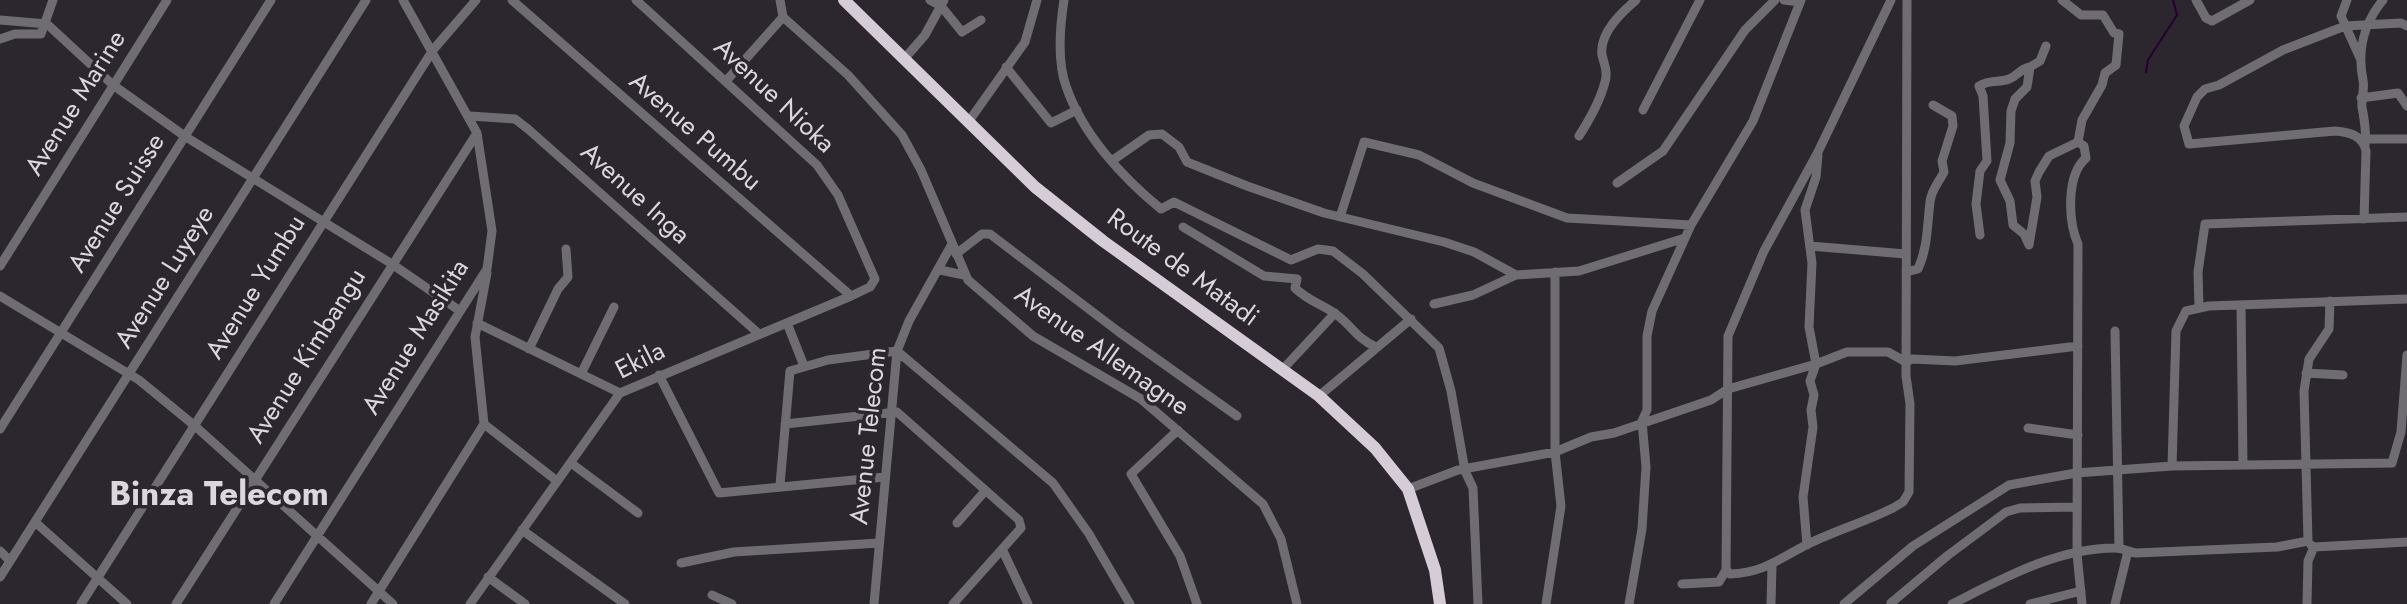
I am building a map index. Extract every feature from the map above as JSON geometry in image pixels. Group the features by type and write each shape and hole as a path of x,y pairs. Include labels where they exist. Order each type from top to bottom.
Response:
{"highway":[{"name":"Route de Matadi","path":"844,0 1035,187 1069,215 1319,396 1367,440 1408,489 1435,570 1440,604"}],"street":[{"path":"0,39 15,34 38,36 47,24 53,0"},
{"name":"Avenue Marine","path":"0,265 167,0"},
{"name":"Avenue Suisse","path":"0,429 271,0"},
{"name":"Avenue Luyeye","path":"0,577 130,376 366,0"},
{"name":"Avenue Masikita","path":"274,604 487,269 492,232 477,133 470,116 403,0"},
{"name":"Avenue Yumbu","path":"80,604 433,50 477,0"},
{"name":"Avenue Pumbu","path":"512,0 850,296"},
{"name":"Avenue Nioka","path":"636,0 799,146 827,178 838,195 875,279"},
{"path":"727,80 783,17 780,0"},
{"path":"930,0 943,3 962,32 981,20"},
{"path":"969,121 1025,42 1037,0"},
{"path":"1064,0 1061,19 1063,76 1085,126 1141,192 1161,209 1174,202 1291,260 1318,248 1333,251 1411,318 1443,355 1465,471 1473,488 1478,604"},
{"path":"1578,136 1592,115 1606,79 1602,53 1607,36 1617,17 1636,0"},
{"path":"1643,110 1700,0"},
{"path":"1616,183 1664,151 1745,30 1775,0"},
{"path":"1629,604 1642,529 1646,467 1642,421 1647,410 1647,336 1652,311 1691,225 1753,121 1801,1 1784,0"},
{"path":"1682,583 1719,582 1726,570 1728,336 1764,251 1818,152 1891,0"},
{"path":"1726,570 1730,574 1738,574 1772,566 1807,545 1893,508 1907,497 1910,404 1906,362 1907,0"},
{"path":"2062,0 2081,15 2103,15 2114,33 2119,34 2116,65 2105,73 2102,85 2082,120 2078,142"},
{"path":"2196,0 2206,18 2212,22 2250,0"},
{"path":"2347,0 2341,16 2360,58 2364,81 2361,98 2364,219"},
{"path":"2360,58 2367,23 2384,0"},
{"path":"905,58 925,35 943,3"},
{"name":"Avenue Allemagne","path":"783,17 848,75 902,135 921,170 964,275 1033,336 1141,399 1246,487 1268,511 1287,559 1297,604"},
{"path":"0,20 47,24 113,86 186,136 393,264 460,311"},
{"path":"2407,26 2367,23 2345,26 2283,50 2219,85 2205,89 2197,97 2184,126 2189,144 2335,131 2355,134 2363,141 2407,139"},
{"path":"1980,235 1976,204 1980,171 1987,162 1983,96 1979,86 1987,81 2007,80 2020,69 2030,67 2040,61 2046,46"},
{"path":"1006,67 1051,123 1077,110"},
{"path":"2030,67 2027,87 2015,99 2011,111 2010,143 2000,180 2010,201 2013,225 2024,234 2029,245 2037,197 2035,181 2039,172 2049,156 2078,142"},
{"path":"2361,98 2398,93 2407,106"},
{"path":"1906,272 1918,270 1927,248 1930,202 1937,180 1944,172 1943,155 1953,126 1952,116 1933,105"},
{"name":"Avenue Inga","path":"470,116 515,119 758,333"},
{"name":"Avenue Kimbangu","path":"176,604 477,133"},
{"path":"1113,160 1149,135 1162,134 1179,147 1187,162 1247,186 1340,217 1444,242 1474,252 1516,275"},
{"path":"1340,217 1364,142 1419,155 1473,183 1567,218 1691,225"},
{"path":"2078,142 2084,146 2086,158 2079,164 2070,188 2073,231 2078,244 2076,507 2082,604"},
{"path":"1807,545 1803,497 1813,427 1811,410 1814,395 1810,381 1816,364 1809,327 1810,246 1805,210 1816,177 1818,152"},
{"path":"2199,307 2198,272 2205,224 2407,217"},
{"path":"1183,227 1264,275 1297,279 1295,288 1308,300 1335,313 1357,338 1376,347"},
{"path":"956,254 982,234 990,234 1097,316 1237,416"},
{"path":"1434,304 1473,295 1516,275 1578,271 1685,237"},
{"name":"Avenue Telecom","path":"874,604 897,351 909,321 940,270 952,244"},
{"path":"1810,246 1906,254"},
{"path":"529,349 558,289 568,277 566,249"},
{"path":"371,604 484,424 475,360 477,323 487,269"},
{"path":"940,270 964,275"},
{"path":"1546,604 1560,524 1560,484 1555,453 1555,272"},
{"name":"Ekila","path":"470,604 620,393 850,296 870,287 875,279"},
{"path":"0,296 130,376 195,426 393,604"},
{"path":"2172,466 2176,331 2186,311 2199,307 2407,299"},
{"path":"2307,604 2311,544 2304,466 2306,373 2309,359 2329,329 2330,301"},
{"path":"2241,306 2243,465"},
{"path":"581,374 614,307"},
{"path":"1283,369 1335,313"},
{"path":"1319,396 1411,318"},
{"path":"477,323 620,393"},
{"path":"787,323 804,366"},
{"path":"2115,331 2118,470 2124,550 2115,604"},
{"path":"1408,489 1465,471 1555,453 1591,437 1614,433 1642,421 1711,400 1728,389 1816,364 1847,352 1878,350 1891,353 1896,359 1906,362 1912,359 1955,361 2078,346"},
{"path":"780,485 787,378 790,371 804,366 897,351 1053,483 1089,534 1130,604"},
{"path":"1844,604 1913,546 2009,485 2076,473 2172,466 2392,463 2404,433 2407,355"},
{"path":"2306,373 2343,375"},
{"path":"659,375 719,493 780,485 885,477"},
{"path":"785,424 892,410 1022,524 1003,551 953,604"},
{"path":"484,424 557,481"},
{"path":"2028,428 2078,435"},
{"path":"1178,430 1130,474 1180,556 1197,604"},
{"path":"570,463 638,513"},
{"path":"957,523 985,491"},
{"path":"1891,603 1947,555 2006,512 2020,508 2076,507"},
{"path":"35,522 127,604"},
{"path":"522,530 625,604"},
{"path":"1952,604 2024,569 2077,554 2124,550 2407,542"},
{"path":"681,563 734,552 879,543"},
{"path":"0,551 10,561"},
{"path":"1003,551 1028,604"},
{"path":"1771,604 1772,566"},
{"path":"488,577 525,604"},
{"path":"2030,604 2081,591"},
{"path":"712,595 732,604"}],"waterway":[{"path":"2146,72 2148,60 2177,15 2173,0"}],"district":[{"name":"Binza Telecom","path":"219,497"}]}
